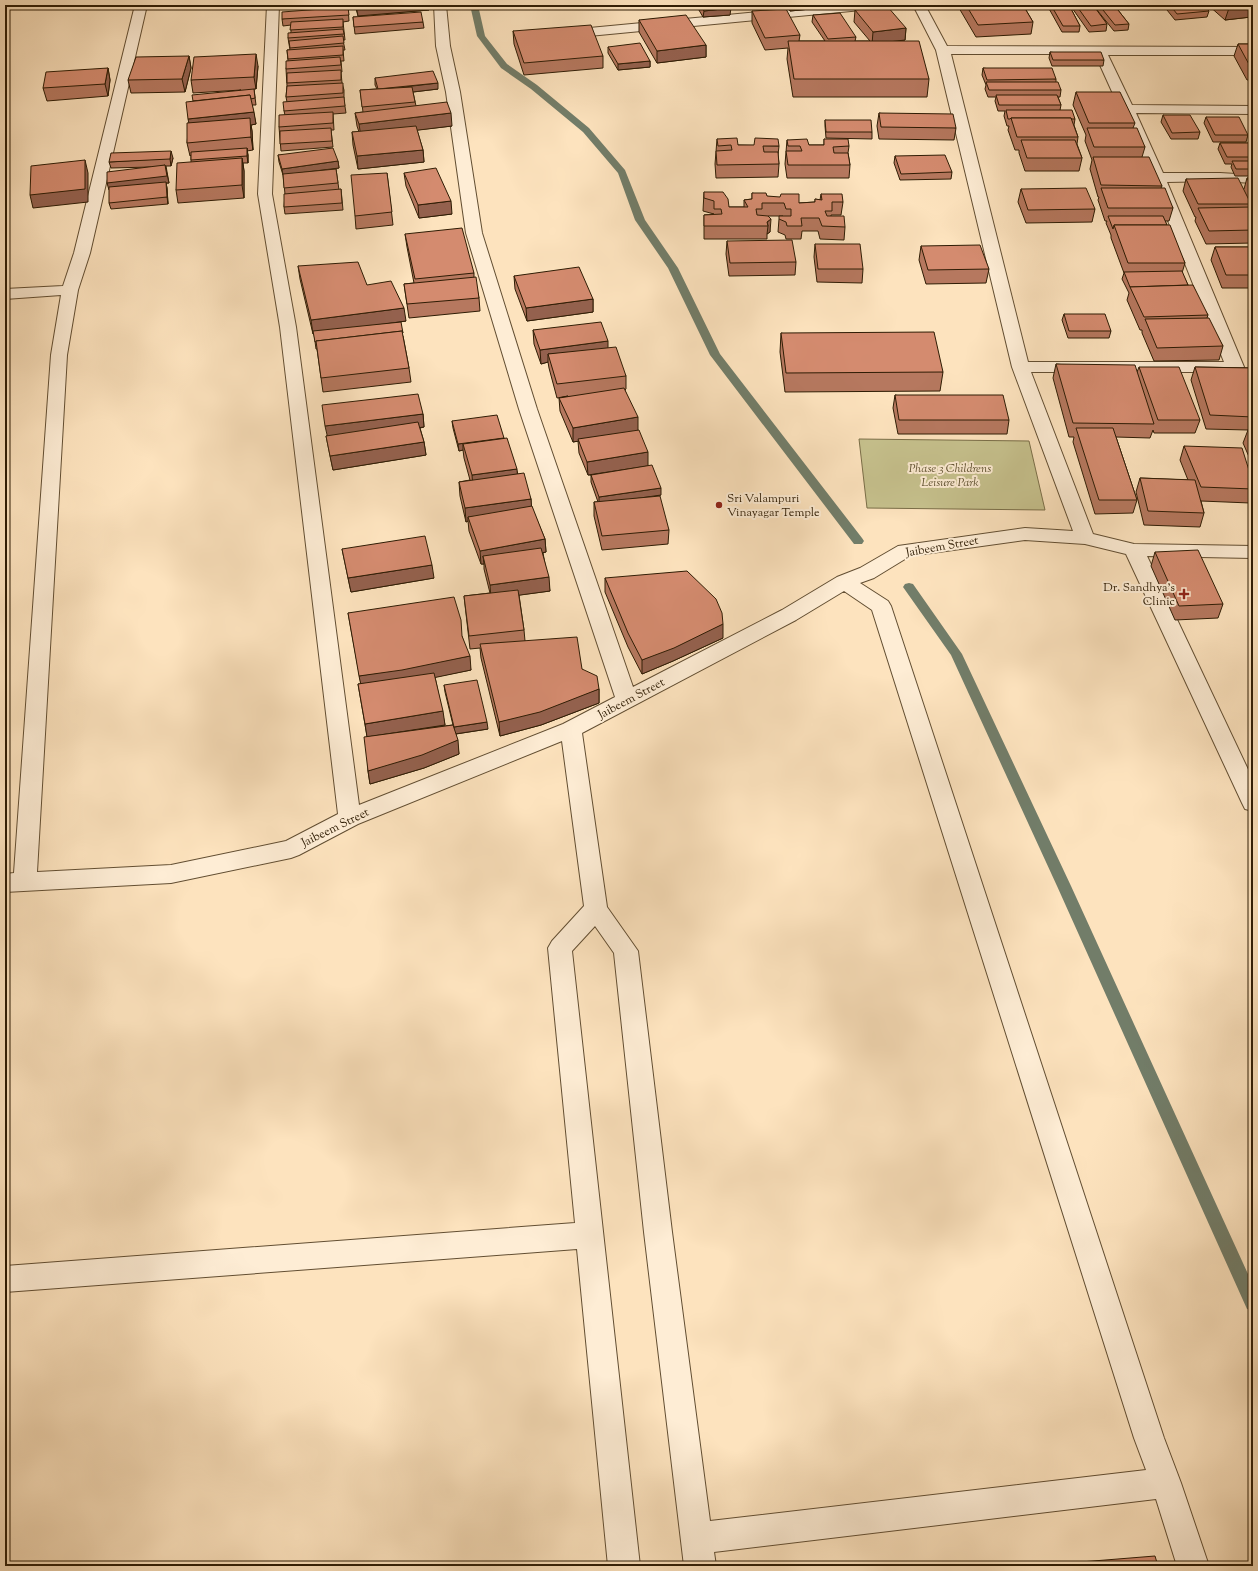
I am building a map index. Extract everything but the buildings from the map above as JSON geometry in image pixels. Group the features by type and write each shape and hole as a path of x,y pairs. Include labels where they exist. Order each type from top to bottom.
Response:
{"street":[{"path":"15,882 59,355 70,290 82,253 141,5"},
{"path":"272,5 264,194 288,327 350,818"},
{"path":"440,5 443,46 454,92 474,233 528,409 576,544 627,700"},
{"path":"568,34 872,5"},
{"path":"919,5 944,50 1021,367 1085,538"},
{"path":"944,50 1253,51"},
{"path":"1100,51 1158,178 1235,367"},
{"path":"1127,109 1253,110"},
{"path":"1158,178 1220,177 1253,179"},
{"path":"5,294 70,290"},
{"path":"1021,367 1253,367"},
{"name":"Jaibeem Street","path":"15,882 170,874 291,849 350,818 571,729 789,615 905,550 1025,534 1085,538 1134,550 1253,552"},
{"path":"1134,550 1253,803"},
{"path":"856,577 881,606 1149,1438 1166,1483 1192,1566"},
{"path":"571,729 596,909 626,951 658,1232 700,1566"},
{"path":"596,909 560,948 624,1566"},
{"path":"5,1279 590,1235"},
{"path":"697,1538 1166,1483"}],"green space":[{"name":"Phase 3 Childrens Leisure Park","path":"859,439 1029,441 1045,510 867,508"}],"waterway":[{"path":"474,5 481,36 504,66 534,87 586,130 622,172 640,220 673,268 715,355 858,541"},
{"path":"909,587 956,654 1064,886 1253,1303"}],"place":[{"name":"Sri Valampuri Vinayagar Temple","path":"719,505"},
{"name":"Dr. Sandhya's Clinic","path":"1184,594"}]}
